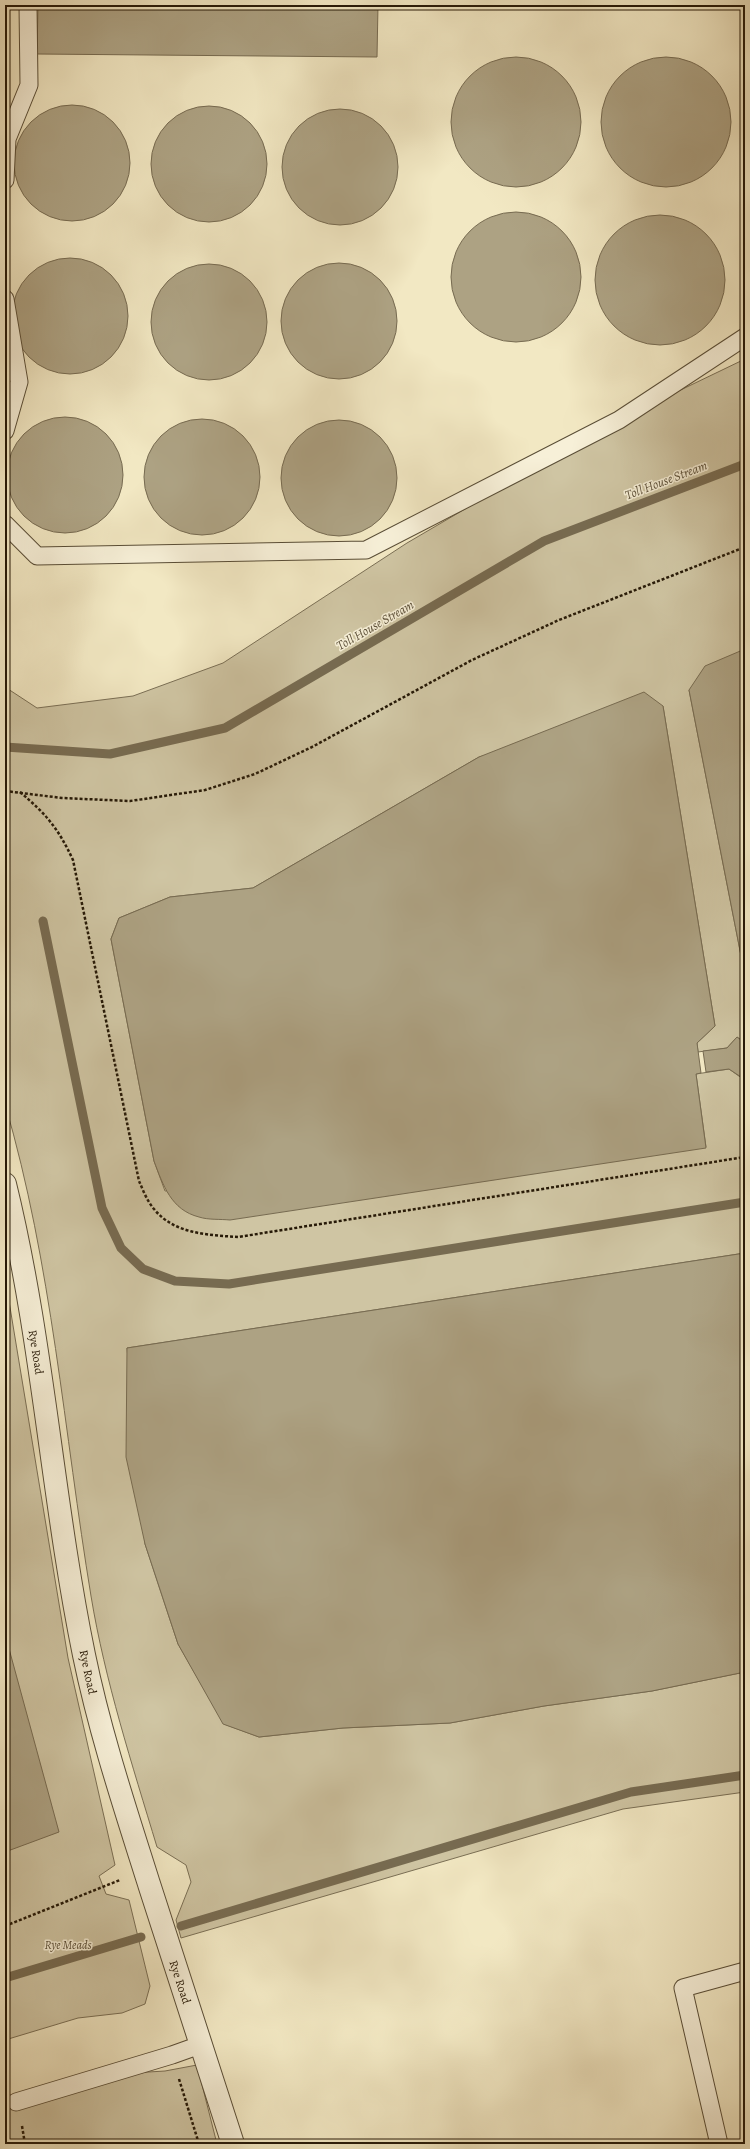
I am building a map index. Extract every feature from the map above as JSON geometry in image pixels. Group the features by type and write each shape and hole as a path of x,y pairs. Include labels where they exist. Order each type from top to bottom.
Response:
{"street":[{"name":"Rye Road","path":"5,1184 30,1312 64,1541 84,1656 112,1766 233,2144"}],"lane":[{"path":"5,180 7,139 29,85 28,5"},
{"path":"5,298 19,382 5,431"},
{"path":"5,524 37,556 366,550 619,420 745,337"},
{"path":"719,2144 683,1988 745,1970"},
{"path":"16,2102 172,2055 200,2044"}],"path":[{"path":"5,791 62,798 130,800 205,790 255,774 312,747 472,660 559,620 745,547"},
{"path":"20,792 45,813 62,836 73,860 139,1181 154,1209 175,1226 203,1235 238,1237 745,1157"},
{"path":"5,1926 145,1871"},
{"path":"172,2055 199,2144"}],"green space":[{"path":"745,359 745,650 689,690 745,976 745,1043 737,1037 727,1048 698,1052 697,1043 715,1026 663,706 479,757 253,888 170,897 119,918 111,939 154,1161 165,1191 706,1147 696,1074 729,1069 743,1079 745,1077 745,1253 127,1348 145,1544 178,1644 224,1724 259,1737 343,1728 450,1723 544,1706 652,1691 745,1672 745,1792 623,1809 181,1938 176,1920 191,1882 186,1865 157,1847 111,1691 97,1628 81,1534 56,1348 46,1287 21,1164 5,1104 5,687 37,708 133,696 223,663 407,543 610,424"},
{"name":"Rye Meads","path":"5,1277 68,1658 115,1865 99,1876 106,1894 129,1900 150,1986 145,2004 122,2013 78,2018 5,2040"},
{"path":"197,2065 217,2144 5,2144 5,2110 132,2073 165,2071"}],"shaded area":[{"path":"38,5 378,5 377,57 37,54"},
{"path":"469,5 720,5 720,6"},
{"path":"522,57 541,62 562,76 576,97 580,109 580,135 576,147 562,168 541,182 529,186 510,187 491,182 470,168 456,147 452,135 451,116 456,97 470,76 491,62 503,58"},
{"path":"672,57 691,62 712,76 726,97 730,109 730,135 726,147 712,168 691,182 679,186 660,187 641,182 620,168 606,147 602,135 601,116 606,97 620,76 641,62 653,58"},
{"path":"72,105 94,109 104,114 113,122 121,131 126,141 130,163 126,185 121,195 113,204 104,212 94,217 72,221 50,217 40,212 31,204 23,195 18,185 14,163 18,141 23,131 31,122 40,114 50,109"},
{"path":"209,106 231,110 250,123 263,142 267,164 263,186 250,205 231,218 209,222 187,218 168,205 155,186 151,164 155,142 168,123 187,110"},
{"path":"340,109 362,113 381,126 394,145 398,167 394,189 381,208 362,221 340,225 318,221 299,208 286,189 282,167 286,145 299,126 318,113"},
{"path":"522,212 541,217 562,231 576,252 580,264 580,290 576,302 562,323 541,337 529,341 510,342 491,337 470,323 456,302 452,290 451,271 456,252 470,231 491,217 503,213"},
{"path":"666,215 685,220 706,234 720,255 724,267 724,293 720,305 706,326 685,340 673,344 654,345 635,340 614,326 600,305 596,293 595,274 600,255 614,234 635,220 647,216"},
{"path":"70,258 92,262 111,275 124,294 128,316 124,338 111,357 92,370 70,374 48,370 29,357 16,338 12,316 16,294 29,275 48,262"},
{"path":"339,263 361,267 380,280 393,299 397,321 393,343 380,362 361,375 339,379 317,375 298,362 285,343 281,321 285,299 298,280 317,267"},
{"path":"209,264 231,268 250,281 263,300 267,322 263,344 250,363 231,376 209,380 187,376 168,363 155,344 151,322 155,300 168,281 187,268"},
{"path":"65,417 87,421 97,426 106,434 114,443 119,453 123,475 119,497 114,507 106,516 97,524 87,529 65,533 43,529 33,524 24,516 16,507 11,497 7,475 11,453 16,443 24,434 33,426 43,421"},
{"path":"202,419 224,423 243,436 256,455 260,477 256,499 243,518 224,531 202,535 180,531 161,518 148,499 144,477 148,455 161,436 180,423"},
{"path":"339,420 361,424 371,429 380,437 388,446 393,456 397,478 393,500 388,510 380,519 371,527 361,532 339,536 317,532 307,527 298,519 290,510 285,500 281,478 285,456 290,446 298,437 307,429 317,424"},
{"path":"745,649 745,976 689,690 705,666"},
{"path":"644,692 663,706 715,1026 697,1043 701,1073 696,1074 706,1148 230,1220 203,1218 189,1214 181,1209 169,1195 154,1161 111,939 119,918 170,897 253,888 479,757"},
{"path":"737,1037 745,1043 744,1079 729,1069 706,1072 703,1051 727,1048"},
{"path":"745,1253 745,1672 652,1691 544,1706 450,1723 343,1728 259,1737 223,1724 178,1644 145,1544 126,1457 127,1348"},
{"path":"5,1634 59,1832 5,1852"}],"waterway":[{"name":"Toll House Stream","path":"5,747 110,754 225,728 544,541 745,464"},
{"path":"43,921 102,1208 121,1248 143,1269 175,1281 229,1284 745,1202"},
{"path":"181,1926 631,1792 745,1775"},
{"path":"5,1978 141,1937"}]}
